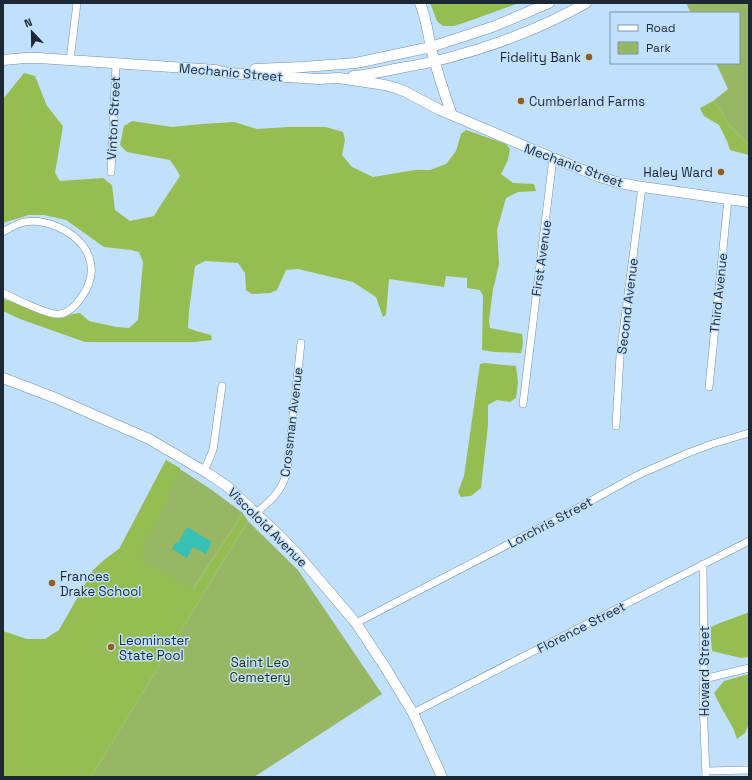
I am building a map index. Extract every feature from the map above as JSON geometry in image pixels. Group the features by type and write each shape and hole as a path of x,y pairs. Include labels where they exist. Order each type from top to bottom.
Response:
{"main road":[{"path":"420,3 426,20 431,47 436,61 442,88 452,115"},
{"path":"216,70 229,68 270,69 356,62 431,47 495,26 549,3"},
{"path":"339,78 365,75 436,61 496,43 524,33 586,3"},
{"name":"Mechanic Street","path":"3,60 26,58 70,60 216,70 228,73 318,80 339,78 386,85 396,88 435,108 552,158 604,178 642,187 749,202"},
{"name":"Viscoloid Avenue","path":"3,378 53,397 149,439 204,470 228,487 299,556 356,623 413,713 442,777"}],"street":[{"path":"70,60 77,3"},
{"name":"Vinton Street","path":"110,172 116,64"},
{"name":"First Avenue","path":"523,404 547,213 552,158"},
{"name":"Second Avenue","path":"616,426 620,356 642,187"},
{"name":"Third Avenue","path":"709,387 728,199"},
{"path":"3,232 25,222 52,224 66,230 84,245 92,266 91,276 86,291 78,303 68,311 59,314 52,314 3,293"},
{"name":"Crossman Avenue","path":"256,513 275,496 286,477 301,343"},
{"path":"204,470 214,450 222,386"},
{"name":"Lorchris Street","path":"356,623 563,516 638,475 688,453 749,433"},
{"name":"Florence Street","path":"413,713 749,541"},
{"name":"Howard Street","path":"703,564 703,700 706,774"},
{"path":"704,680 749,668"},
{"path":"706,774 749,770"}],"green space":[{"path":"686,3 749,3 749,145 729,125 713,101 728,89 716,64 740,64 740,12 690,12"},
{"name":"Leominster State Pool","path":"166,460 209,488 243,513 80,760 37,705"},
{"name":"Saint Leo Cemetery","path":"248,521 298,570 382,694 254,777 91,777"}],"shaded area":[{"path":"430,3 519,3 454,26 443,26 437,21"},
{"path":"24,73 35,76 47,106 63,126 55,173 60,181 103,178 112,185 115,210 130,221 154,216 180,176 170,160 127,152 120,145 124,126 132,121 172,127 234,122 257,129 326,127 343,132 345,140 342,155 352,167 373,177 415,170 430,170 446,164 456,151 461,134 466,130 506,144 510,149 508,160 501,174 513,183 534,184 536,191 518,192 506,198 497,230 499,264 493,289 489,321 490,328 522,334 523,343 521,353 482,350 483,296 480,290 467,288 467,278 446,276 444,287 389,279 386,315 383,317 376,297 353,282 298,269 286,270 277,290 270,293 252,294 246,290 245,273 238,263 205,261 195,266 188,328 211,335 212,340 195,342 85,342 20,319 3,311 3,299 63,318 80,313 89,321 116,327 129,328 138,320 143,262 139,252 104,247 66,220 44,215 29,215 3,223 3,99"},
{"path":"713,101 729,125 749,145 749,155 730,150 719,125 704,116 700,108"},
{"path":"484,363 516,366 518,382 516,398 510,402 497,400 488,405 488,425 481,488 471,496 461,497 458,492 464,476 480,364"},
{"path":"166,460 180,468 167,497 169,498 143,547 141,554 144,562 193,589 243,513 248,521 91,777 3,777 3,631 27,639 45,639 59,630 93,570 120,548"},
{"path":"187,527 212,542 206,554 193,547 187,558 172,549 176,542 178,543"},
{"path":"749,611 749,657 741,658 712,651 711,627"},
{"path":"749,674 749,724 745,733 737,739 733,728 714,693 724,681"}],"place":[{"name":"Fidelity Bank","path":"589,57"},
{"name":"Cumberland Farms","path":"521,101"},
{"name":"Haley Ward","path":"721,172"},
{"name":"Frances Drake School","path":"52,583"},
{"name":"Leominster State Pool","path":"111,647"}]}
